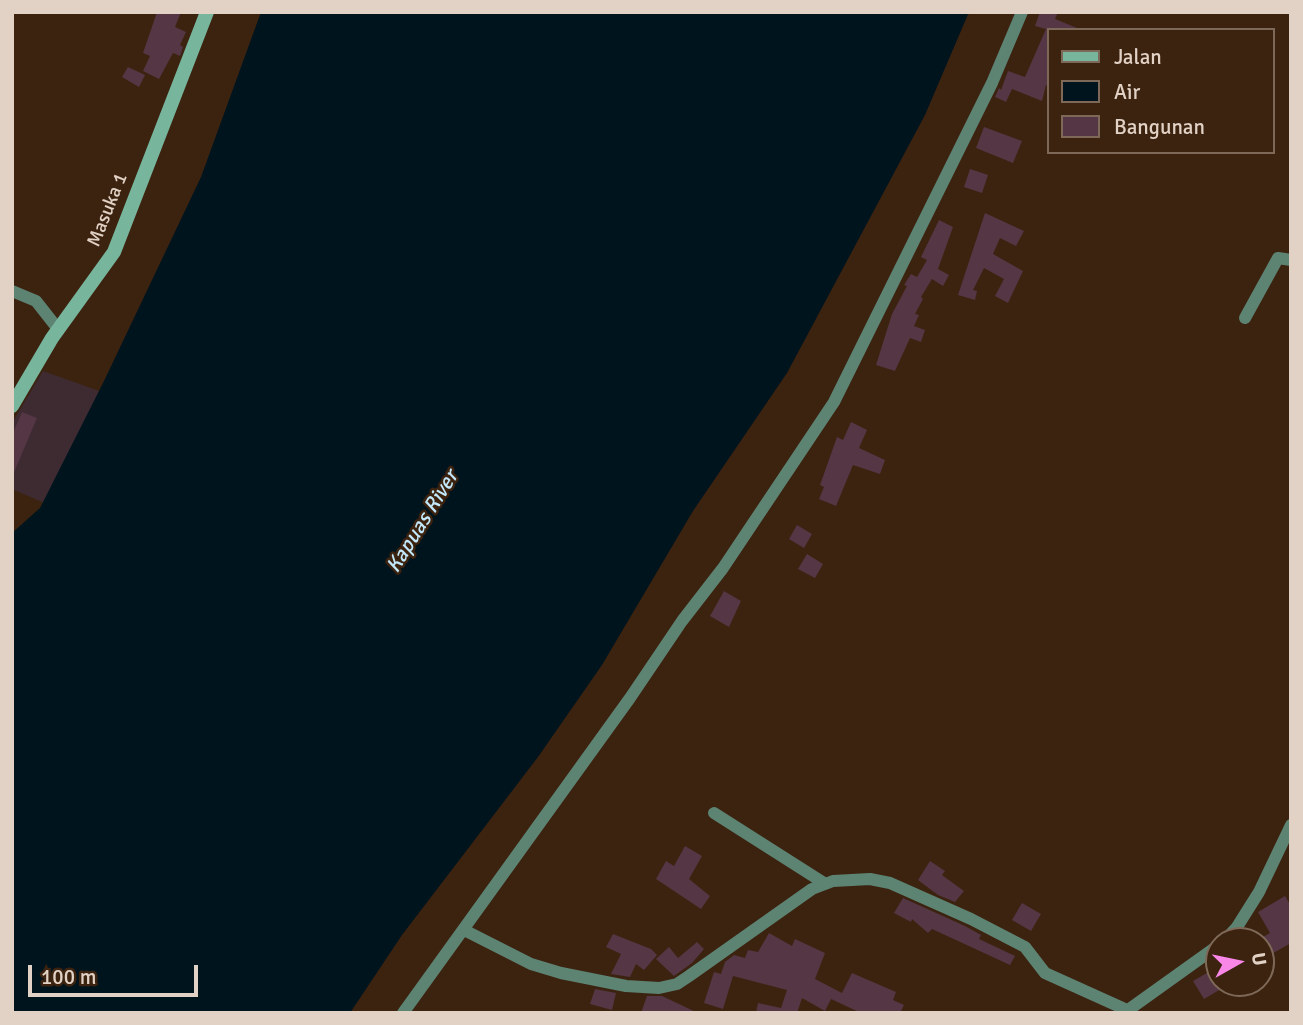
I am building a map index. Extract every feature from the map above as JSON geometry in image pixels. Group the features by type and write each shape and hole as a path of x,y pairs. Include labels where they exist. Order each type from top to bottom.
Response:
{"street":[{"name":"Masuka 1","path":"12,406 17,384 87,292 122,236 156,139 207,12"},
{"path":"403,1013 630,698 682,621 723,568 834,402 992,83 1022,12"},
{"path":"1245,318 1278,258 1291,260"},
{"path":"12,291 36,301 63,323"},
{"path":"714,813 824,883"},
{"path":"1237,927 1259,892 1291,825"},
{"path":"464,930 531,964 561,973 626,986 659,988 677,984 796,899 824,883 857,879 890,883 1025,947 1045,973 1126,1011 1205,955"}],"shaded area":[{"path":"43,371 161,413 114,533 12,489 12,423"}],"water":[{"name":"Kapuas River","path":"261,12 969,12 925,115 787,373 693,511 602,665 538,757 402,935 350,1013 12,1013 12,533 40,508 104,381 201,177"}],"building":[{"path":"157,12 181,12 175,27 186,32 180,45 183,47 180,56 173,53 159,79 143,71 150,56 143,53"},
{"path":"1040,12 1058,12 1055,19 1077,28 1048,28 1048,86 1046,85 1042,101 1012,89 1006,102 995,97 999,88 1001,90 1008,71 1025,77 1046,29 1035,26"},
{"path":"128,67 145,75 139,87 122,77"},
{"path":"984,127 1022,141 1013,163 976,148"},
{"path":"970,169 988,175 982,193 964,187"},
{"path":"985,213 1024,231 1016,246 1000,238 993,254 1023,271 1008,303 995,296 1004,279 984,268 973,290 977,291 975,300 958,295"},
{"path":"939,220 953,227 938,269 949,275 943,286 932,279 921,297 923,299 915,314 919,315 914,326 925,330 921,342 910,338 895,371 876,365 892,314 907,286 904,285 911,274 917,277 927,260 921,257"},
{"path":"22,412 37,418 12,477 12,435"},
{"path":"851,422 867,430 859,448 885,460 880,474 853,465 836,506 819,499 824,487 820,485 837,437 843,440"},
{"path":"797,525 812,534 804,548 789,539"},
{"path":"807,554 823,564 815,578 798,569"},
{"path":"724,591 741,601 729,627 710,616"},
{"path":"685,846 702,856 689,879 710,896 701,909 656,879 666,861 674,866"},
{"path":"930,861 945,871 942,875 964,891 955,902 938,895 918,880"},
{"path":"1285,896 1291,906 1291,943 1275,952 1275,927 1267,927 1258,912"},
{"path":"903,898 965,926 981,935 979,939 1015,956 1010,965 932,929 928,933 912,919 911,922 894,913"},
{"path":"1022,903 1041,914 1031,931 1012,920"},
{"path":"769,933 792,946 795,939 825,953 815,979 842,993 852,973 896,992 893,1000 904,1005 900,1013 861,1013 831,999 825,1011 802,998 797,1013 756,1013 758,1003 781,1008 787,990 733,976 723,1009 704,1003 714,972 721,974 725,962 734,955 745,958 748,950 758,952"},
{"path":"613,934 651,949 657,955 644,970 636,964 630,977 611,974 621,954 606,947"},
{"path":"697,942 704,949 692,963 674,976 656,959 669,947 678,958"},
{"path":"1205,974 1205,997 1207,997 1204,999 1193,981"},
{"path":"595,989 616,993 612,1010 590,1004"},
{"path":"647,996 662,996 698,1013 641,1013"}]}
